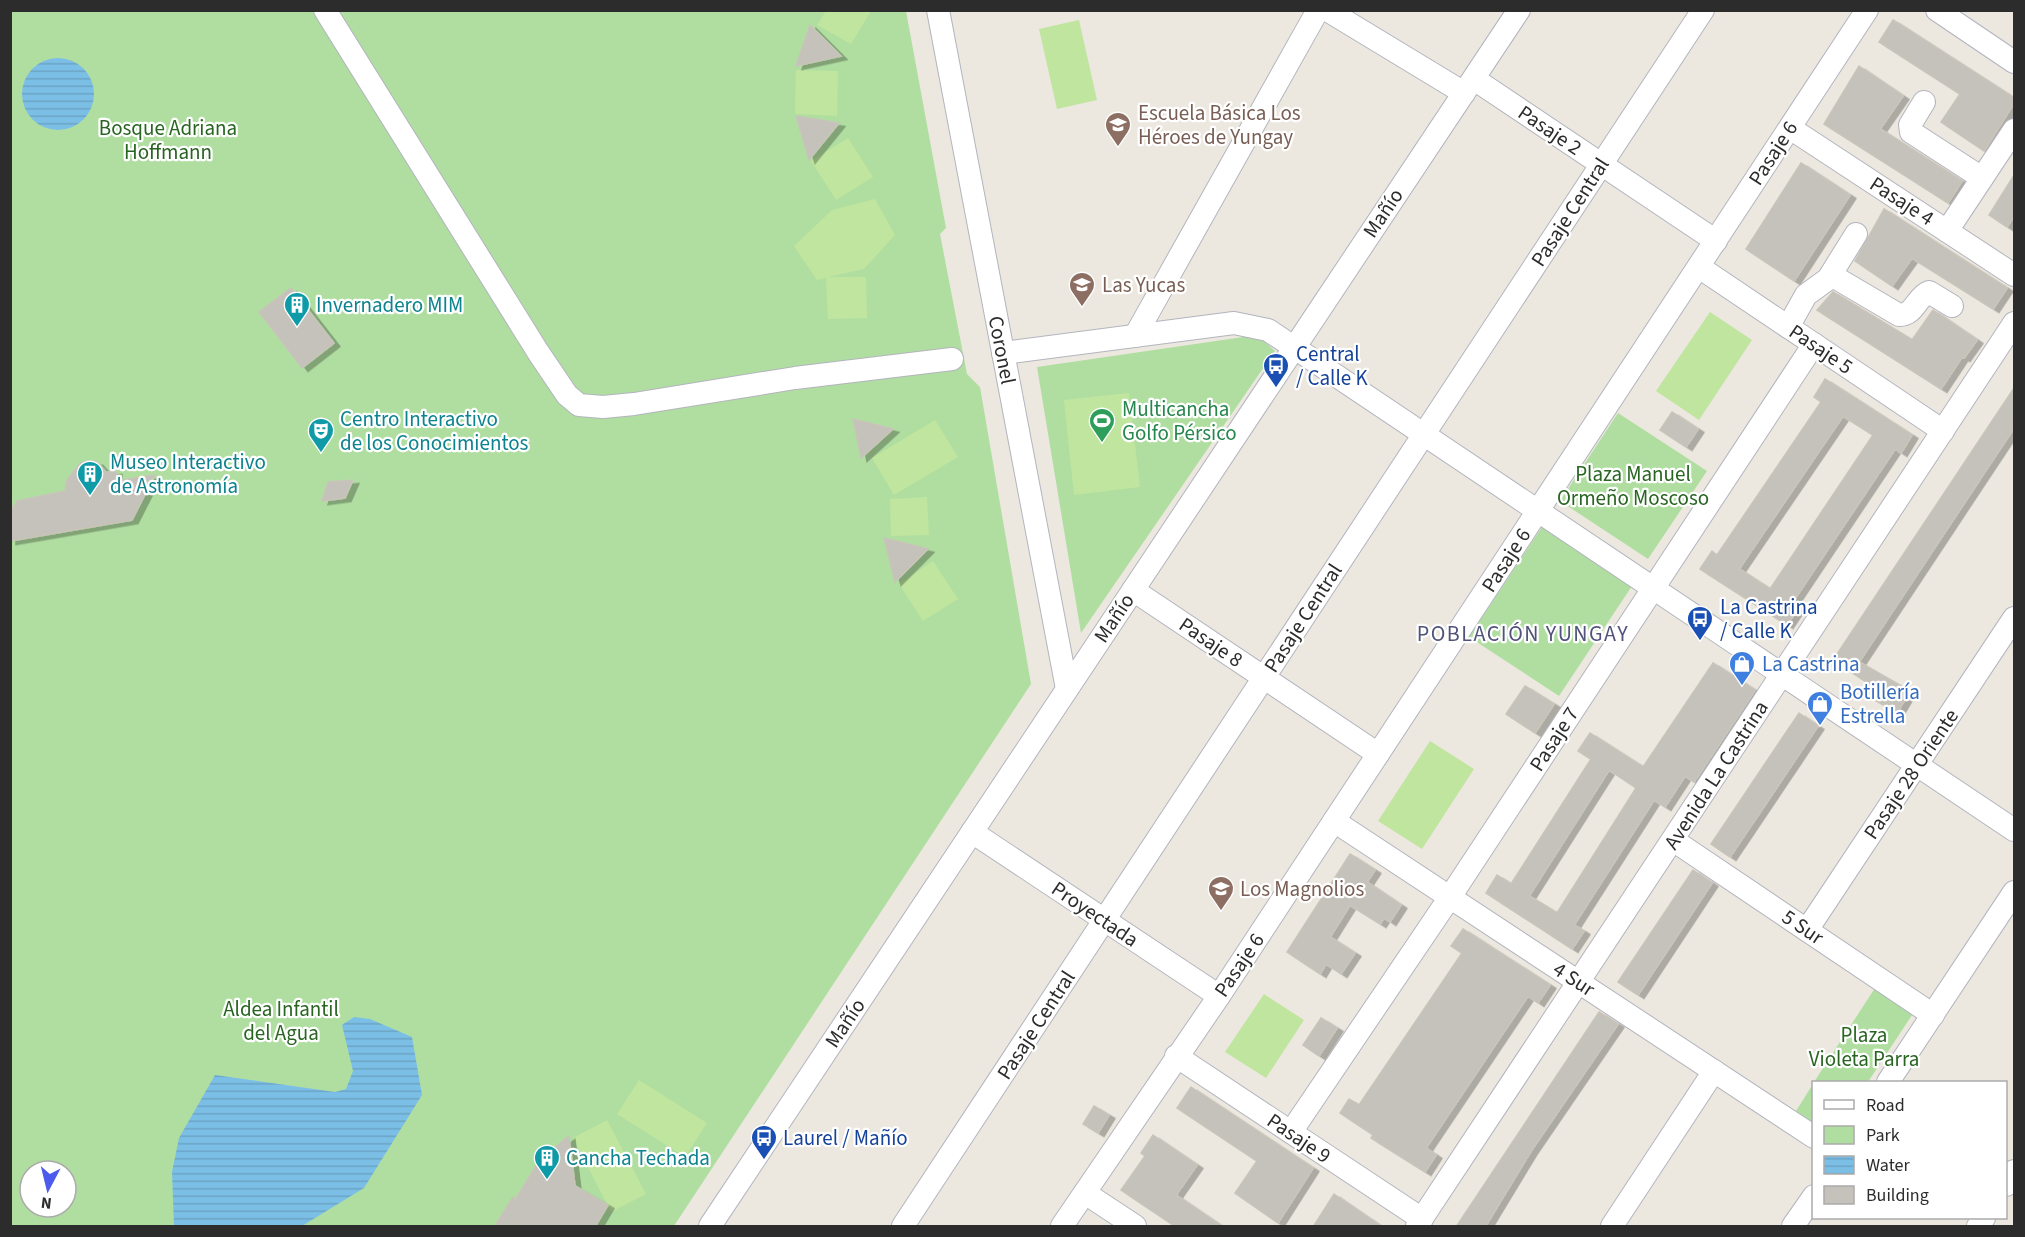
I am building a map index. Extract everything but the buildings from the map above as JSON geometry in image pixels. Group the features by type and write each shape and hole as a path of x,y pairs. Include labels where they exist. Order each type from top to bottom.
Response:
{"street":[{"path":"325,10 538,352 567,395 579,405 634,404 795,378 952,359"},
{"name":"Coronel","path":"938,10 1067,689"},
{"path":"1135,336 1318,10"},
{"name":"Pasaje 2","path":"1327,10 1469,86 1602,164 1716,241"},
{"name":"Mañío","path":"710,1227 1520,10"},
{"name":"Pasaje Central","path":"903,1227 1703,10"},
{"name":"Pasaje 6","path":"1062,1227 1176,1056 1219,996 1867,10"},
{"path":"1937,10 2013,59"},
{"path":"1924,102 1910,125 1911,132 1982,178"},
{"name":"Pasaje 4","path":"1790,128 2014,275"},
{"path":"1947,231 2014,130"},
{"path":"1788,327 1806,295 1823,286 1856,234"},
{"name":"Pasaje 5","path":"1699,267 1943,431"},
{"path":"1831,275 1899,315 1911,312 1923,294 1929,292 1952,306"},
{"path":"1003,353 1245,323 1268,330 2014,830"},
{"name":"Avenida La Castrina","path":"1419,1223 2014,323"},
{"name":"Pasaje 7","path":"1291,1132 1814,344"},
{"name":"Pasaje 8","path":"1133,590 1378,754"},
{"name":"Pasaje 28 Oriente","path":"1807,930 2014,618"},
{"name":"4 Sur","path":"1334,821 1812,1136"},
{"name":"Proyectada","path":"972,832 1219,996"},
{"name":"5 Sur","path":"1673,840 1933,1014"},
{"path":"1889,1081 2014,892"},
{"name":"Pasaje 9","path":"1176,1056 1291,1132 1419,1223"},
{"path":"1612,1227 1714,1071"},
{"path":"1085,1193 1135,1227"},
{"path":"1793,1227 1812,1199"}],"green space":[{"path":"10,11 906,11 946,228 940,234 967,374 980,387 1031,684 674,1226 11,1226"},
{"path":"826,11 871,11 851,44 817,25"},
{"path":"1079,20 1097,100 1057,109 1039,29"},
{"path":"796,70 838,71 837,116 795,114"},
{"path":"848,138 873,177 836,200 811,161"},
{"path":"875,199 895,235 864,269 828,277 866,277 867,318 828,319 826,278 817,280 794,246 832,210"},
{"path":"1710,312 1752,340 1699,420 1656,391"},
{"path":"1257,335 1275,351 1081,633 1037,367"},
{"name":"Multicancha Golfo Pérsico","path":"1129,393 1140,487 1074,495 1064,400"},
{"name":"Plaza Manuel Ormeño Moscoso","path":"1618,413 1707,471 1648,559 1560,501"},
{"path":"935,420 958,457 894,495 872,458"},
{"path":"927,497 929,535 891,536 890,499"},
{"name":"Plaza Manuel Ormeño Moscoso","path":"1542,527 1632,586 1559,696 1469,637"},
{"path":"933,561 958,599 923,621 899,584"},
{"path":"1430,741 1474,769 1422,849 1378,821"},
{"name":"Plaza Violeta Parra","path":"1875,988 1914,1012 1869,1081 1815,1081"},
{"path":"1264,994 1304,1020 1266,1078 1225,1052"},
{"path":"639,1080 707,1123 685,1157 617,1114"},
{"name":"Plaza Violeta Parra","path":"1812,1086 1812,1122 1796,1111"},
{"path":"607,1120 646,1194 611,1212 573,1138"}],"water":[{"path":"58,58 78,64 88,74 94,94 88,114 78,124 58,130 38,124 28,114 22,94 28,74 38,64"},
{"path":"354,1017 370,1019 412,1037 422,1095 364,1188 302,1226 174,1226 172,1172 179,1138 215,1075 335,1092 346,1089 353,1071 342,1025"}],"place":[{"name":"Escuela Básica Los Héroes de Yungay","path":"1118,148"},
{"name":"Las Yucas","path":"1082,308"},
{"name":"Invernadero MIM","path":"297,328"},
{"name":"Central / Calle K","path":"1276,389"},
{"name":"Multicancha Golfo Pérsico","path":"1102,444"},
{"name":"Centro Interactivo de los Conocimientos","path":"321,454"},
{"name":"Museo Interactivo de Astronomía","path":"90,497"},
{"name":"La Castrina / Calle K","path":"1700,642"},
{"name":"La Castrina","path":"1742,687"},
{"name":"Botillería Estrella","path":"1820,727"},
{"name":"Los Magnolios","path":"1221,912"},
{"name":"Laurel / Mañío","path":"764,1161"},
{"name":"Cancha Techada","path":"547,1181"}],"district":[{"name":"POBLACIÓN YUNGAY","path":"1523,633"}],"park label":[{"name":"Bosque Adriana Hoffmann","path":"168,140"},
{"name":"Aldea Infantil del Agua","path":"281,1021"}]}
